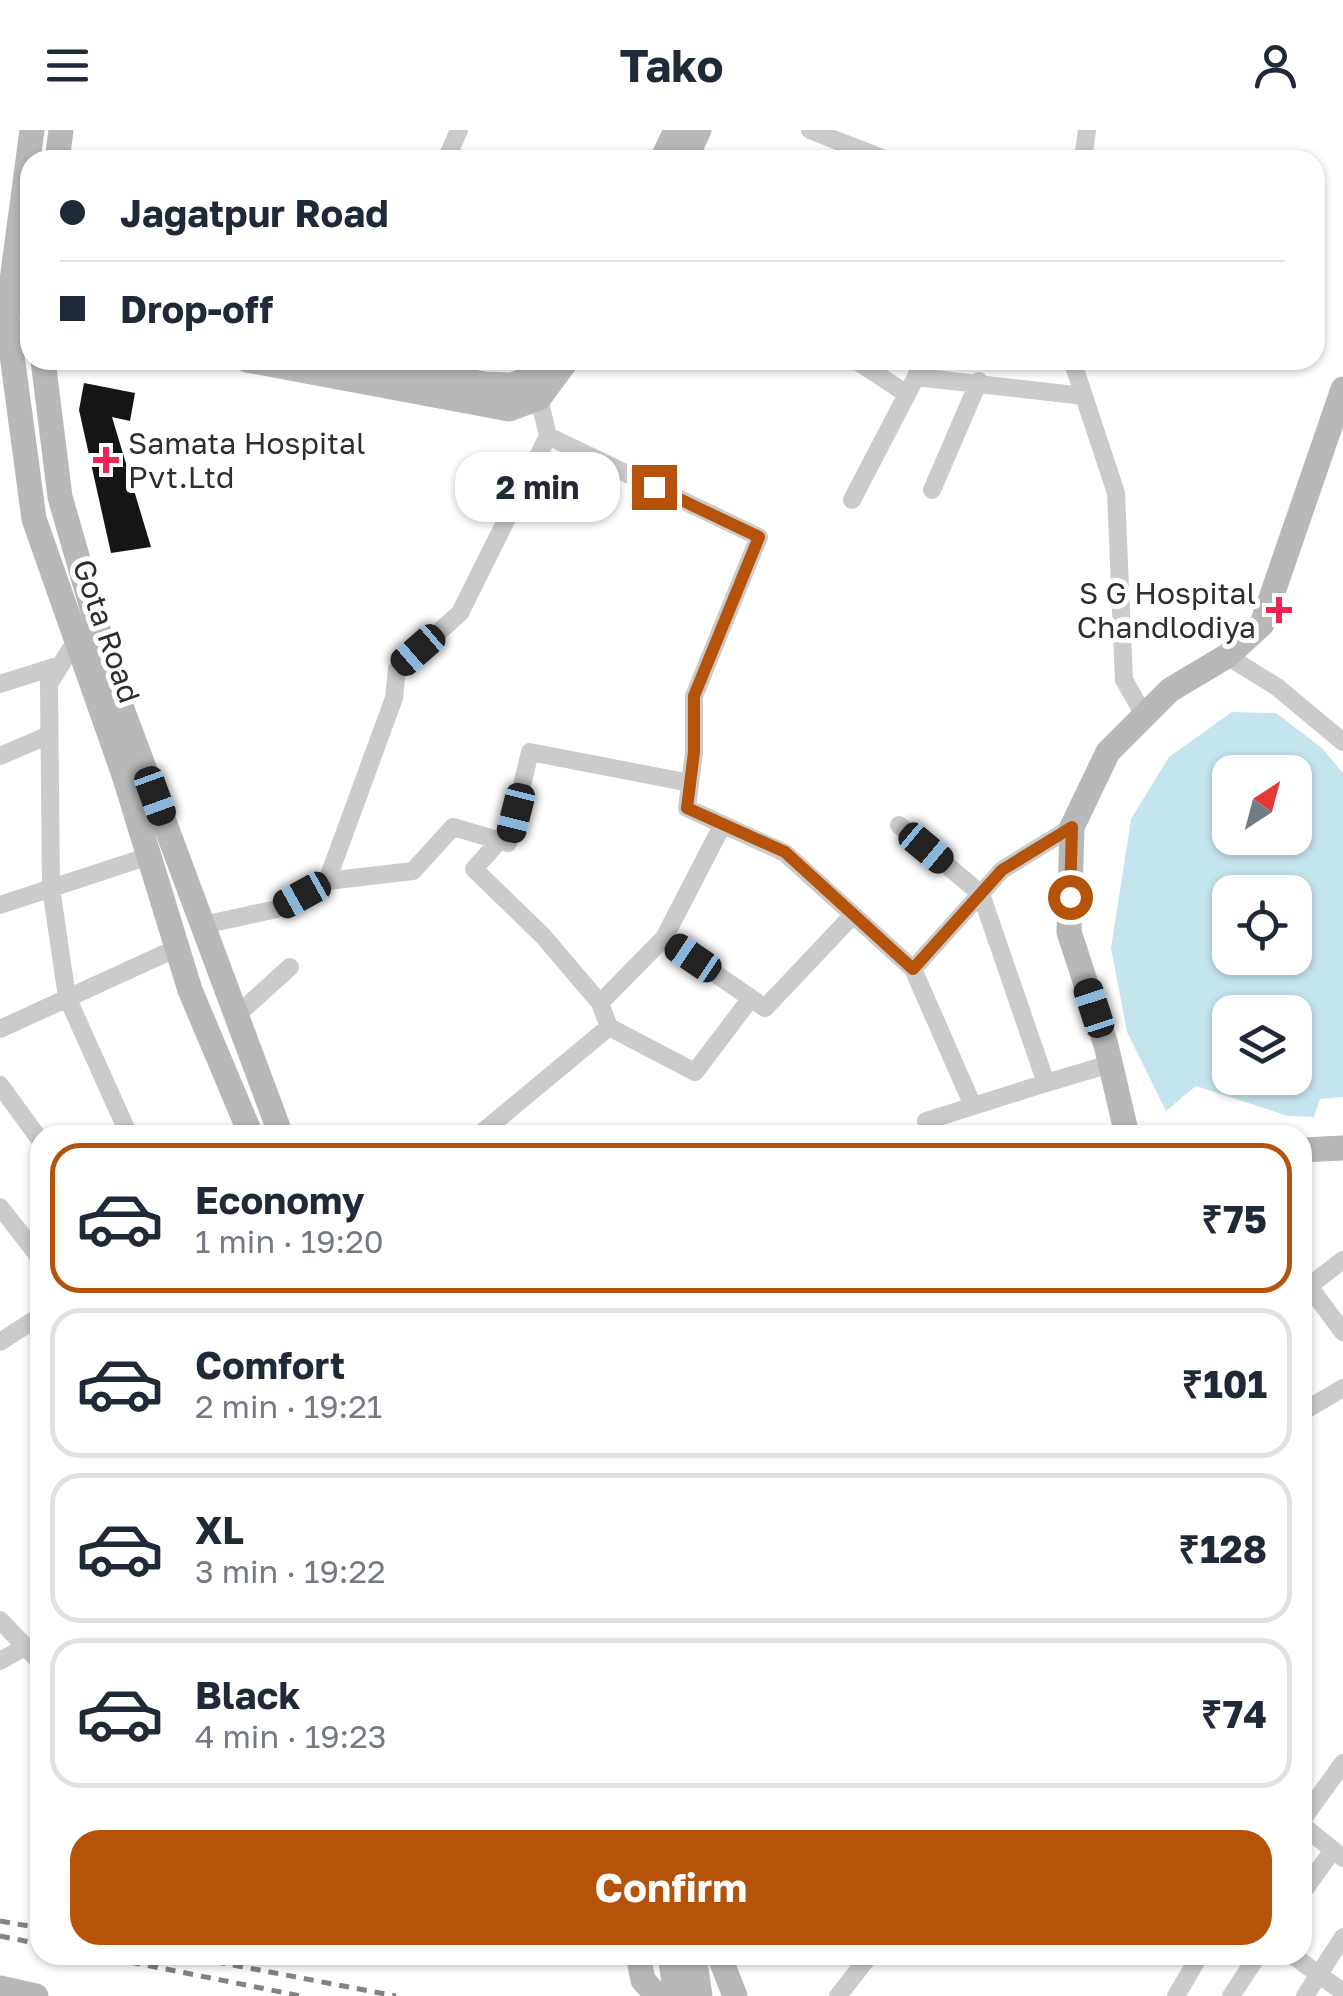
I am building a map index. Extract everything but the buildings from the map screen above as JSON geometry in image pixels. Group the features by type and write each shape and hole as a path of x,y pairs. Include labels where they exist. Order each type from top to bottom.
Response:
{"main road":[{"path":"671,143 700,130"},
{"name":"Gota Road","path":"20,241 13,305 34,519 177,948 247,1125"},
{"name":"Gota Road","path":"43,370 60,497 118,698 277,1125"},
{"path":"305,370 509,409 539,398 560,370"},
{"path":"411,370 501,386 528,380 535,370"},
{"path":"1125,1125 1069,932 1072,827 1108,752 1170,690 1226,656 1262,624 1343,389"},
{"path":"1312,1150 1343,1148"},
{"path":"640,1965 644,1980 656,1996"},
{"path":"671,1965 676,1996"},
{"path":"695,1965 700,1996"},
{"path":"723,1965 734,1996"},
{"path":"0,1988 32,1996"}],"street":[{"path":"810,130 861,150"},
{"path":"890,370 914,377 980,381 1084,396"},
{"path":"1075,370 1116,494 1124,680 1144,715"},
{"path":"852,500 914,377"},
{"path":"932,490 980,381"},
{"path":"328,881 394,698 397,669 460,613 548,436 539,398"},
{"path":"548,436 759,537 694,696 687,808 785,852 913,969 973,1106"},
{"path":"75,642 48,684 50,888 67,997 125,1125"},
{"path":"1226,656 1277,687 1343,742"},
{"path":"0,684 60,665"},
{"path":"0,756 49,736"},
{"path":"203,925 277,909 328,881 413,871 453,826 508,843 530,752 690,783"},
{"path":"600,1003 664,938 722,826"},
{"path":"899,826 981,894 1046,1083"},
{"path":"913,969 1002,870 1072,827"},
{"path":"500,840 474,869 543,936 600,1003 609,1027 694,1072 751,998"},
{"path":"0,905 149,856"},
{"path":"664,938 765,1008 854,915"},
{"path":"0,1029 177,948"},
{"path":"236,1015 290,967"},
{"path":"490,1125 609,1027"},
{"path":"926,1121 1110,1064"},
{"path":"0,1085 30,1126"},
{"path":"0,1208 30,1246"},
{"path":"1312,1278 1343,1260"},
{"path":"1312,1289 1343,1332"},
{"path":"0,1316 6,1338 30,1322"},
{"path":"1312,1406 1343,1388"},
{"path":"0,1620 30,1652"},
{"path":"0,1661 26,1648"},
{"path":"1312,1808 1343,1763"},
{"path":"1312,1832 1338,1854 1312,1881"},
{"path":"1305,1996 1343,1937"},
{"path":"838,1996 862,1965"},
{"path":"1176,1996 1194,1965"},
{"path":"1230,1996 1251,1965"},
{"path":"1306,1965 1343,1992"}],"water":[{"path":"1232,712 1276,713 1322,748 1343,773 1343,1097 1320,1099 1314,1117 1288,1116 1224,1095 1312,1095 1312,995 1212,995 1212,1091 1196,1086 1166,1111 1127,1032 1111,948 1131,819 1169,757"}],"railway":[{"path":"0,1921 30,1926"},
{"path":"0,1936 30,1942"},
{"path":"145,1965 301,1996"},
{"path":"233,1965 396,1996"}],"place":[{"name":"Samata Hospital Pvt.Ltd","path":"106,460"},
{"name":"S G Hospital Chandlodiya","path":"1279,610"}],"route":[{"path":"654,487 759,537 694,696 694,752 687,808 785,852 913,969 1002,870 1072,827 1070,897"}]}
